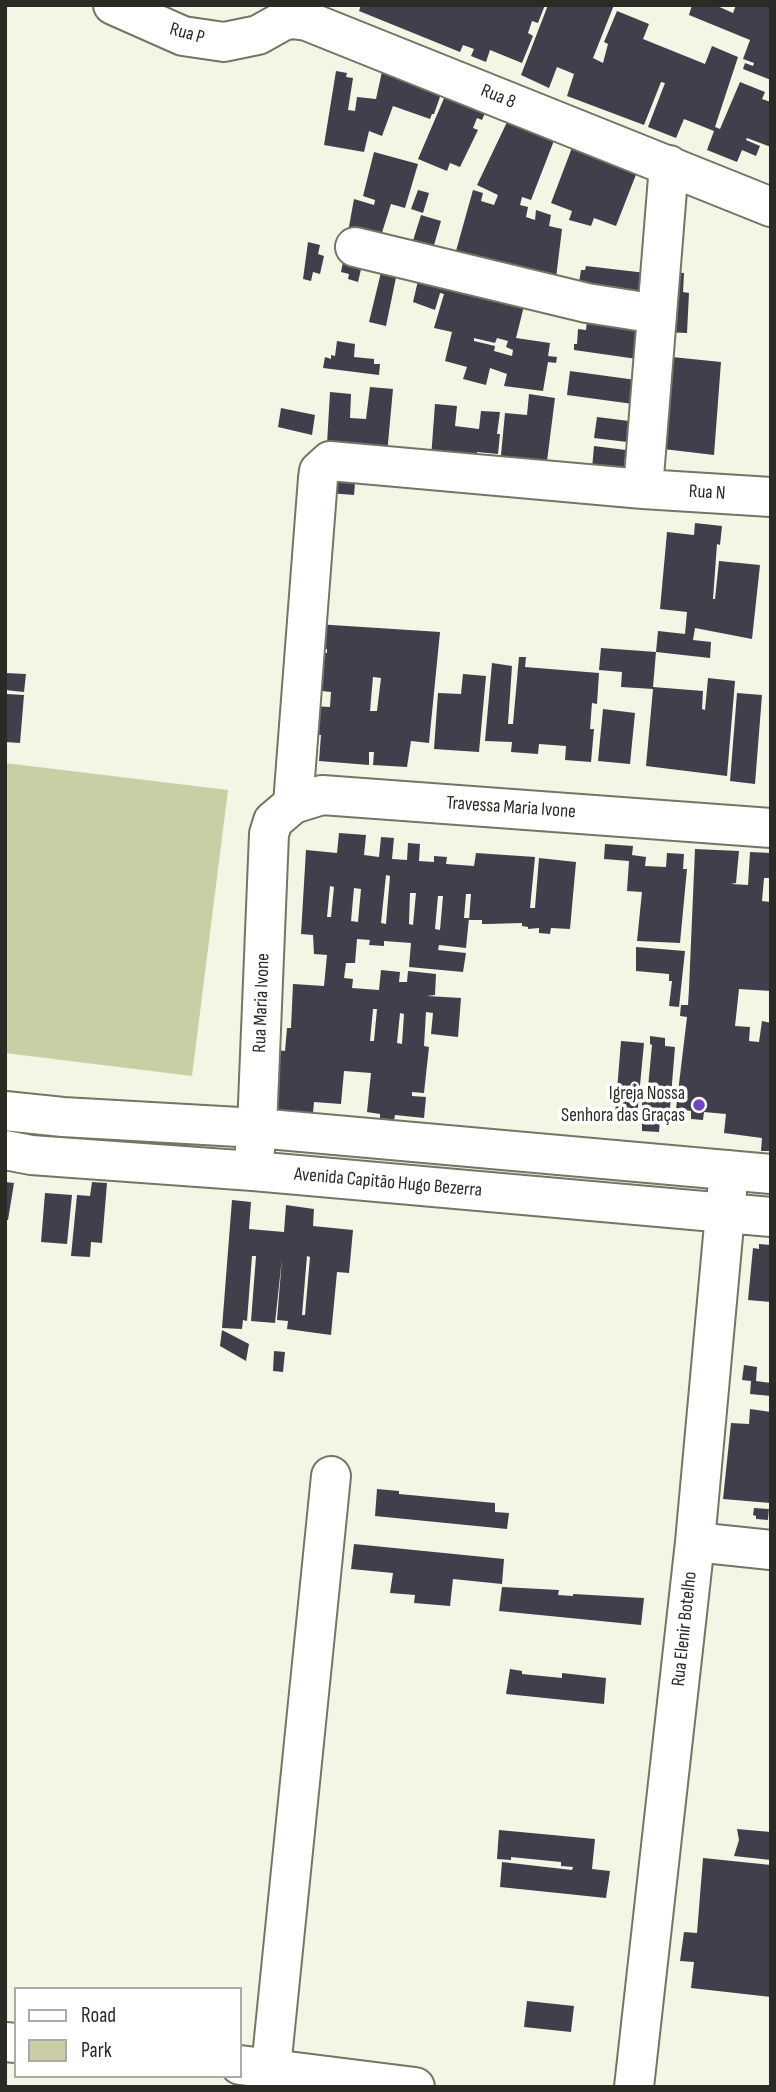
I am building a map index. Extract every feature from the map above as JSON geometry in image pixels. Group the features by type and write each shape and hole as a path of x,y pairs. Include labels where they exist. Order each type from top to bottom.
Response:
{"street":[{"name":"Rua P","path":"113,5 183,36 224,42"},
{"name":"Rua 8","path":"224,42 258,35 284,21 307,21 771,207"},
{"path":"643,489 669,165"},
{"path":"355,247 587,303 657,314"},
{"name":"Rua N","path":"293,804 318,478 319,471 330,461 643,489 771,497"},
{"name":"Travessa Maria Ivone","path":"293,804 322,795 771,828"},
{"name":"Rua Maria Ivone","path":"253,1171 269,834 273,821 293,804"},
{"path":"5,1111 257,1128 771,1174"},
{"name":"Avenida Capitão Hugo Bezerra","path":"5,1150 31,1155 253,1171 771,1217"},
{"name":"Rua Elenir Botelho","path":"634,2087 695,1542 729,1170"},
{"path":"331,1476 256,2066 415,2087"},
{"path":"695,1542 771,1550"}],"green space":[{"path":"5,763 228,790 192,1076 5,1053"}],"building":[{"path":"361,5 545,5 538,23 532,21 528,33 533,36 522,63 490,50 486,62 471,56 474,49 463,45 460,52 359,11"},
{"path":"548,5 614,5 593,58 603,63 608,44 604,42 617,11 649,24 643,39 705,64 712,46 738,57 715,127 720,129 740,82 765,92 762,99 771,102 771,147 747,138 746,140 760,146 756,156 742,150 737,162 707,150 714,131 684,119 676,138 648,127 665,83 661,82 644,125 567,96 574,74 557,67 549,88 521,75"},
{"path":"692,5 715,5 733,13 736,5 771,5 771,80 743,69 745,63 753,66 754,63 743,59 750,40 689,15"},
{"path":"383,67 404,75 402,80 441,94 434,114 430,119 393,106 382,136 369,131 364,152 324,145 336,71 347,73 346,77 353,78 348,110 355,111 357,97 376,99"},
{"path":"445,96 485,113 482,120 477,118 473,128 478,130 460,167 450,163 447,171 418,159"},
{"path":"508,120 528,130 529,128 555,138 531,200 522,197 520,205 528,207 526,217 535,220 536,210 551,215 549,226 562,229 555,286 454,258 473,190 483,193 481,201 494,205 498,195 477,185"},
{"path":"573,145 637,172 616,226 594,218 591,226 569,220 572,211 551,203"},
{"path":"374,152 418,164 405,208 391,204 380,239 348,232 354,199 374,205 375,200 363,196"},
{"path":"418,190 429,193 423,213 411,209"},
{"path":"421,215 441,221 432,252 411,247"},
{"path":"308,242 320,245 318,254 324,256 320,274 313,272 311,281 303,279"},
{"path":"344,257 363,261 358,282 348,279 349,274 341,272"},
{"path":"384,260 399,263 386,326 369,322"},
{"path":"586,266 646,273 643,297 578,289 581,270 585,270"},
{"path":"421,268 526,298 516,338 550,343 548,356 557,357 556,363 548,362 543,391 504,386 507,374 490,368 486,385 463,379 467,367 445,361 452,332 434,328 444,294 440,293 435,310 413,302","holes":["474,338 495,343 497,338 508,341 506,347 513,350 512,356 494,351 495,346 474,341"]},
{"path":"669,272 684,273 683,292 689,293 687,333 664,332"},
{"path":"588,311 642,317 637,359 574,350 578,329 586,330"},
{"path":"337,341 355,344 354,357 374,359 374,364 380,364 379,375 323,368 325,357 331,359 331,355 335,356"},
{"path":"662,356 721,362 714,455 655,448"},
{"path":"570,371 636,380 633,404 567,395"},
{"path":"370,387 393,389 387,454 327,444 330,392 351,394 350,418 366,419"},
{"path":"529,394 555,398 546,469 500,465 505,413 527,415"},
{"path":"435,404 457,406 455,426 479,429 481,411 500,412 498,454 477,452 476,465 431,458"},
{"path":"281,408 315,415 312,435 278,427"},
{"path":"597,417 629,421 627,442 594,438"},
{"path":"594,446 626,450 623,473 592,469"},
{"path":"331,467 356,471 354,495 328,493"},
{"path":"695,523 722,526 720,545 717,544 713,599 719,561 760,565 752,639 695,628 693,640 711,642 710,658 656,652 658,631 685,634 687,612 660,609 667,532 694,535"},
{"path":"316,624 440,632 429,743 411,741 407,767 373,765 374,752 369,752 369,765 319,761 321,735 309,734 310,720 320,721 320,717 311,716 312,706 330,707 331,692 313,690 317,652 327,653 327,649 317,648","holes":["373,677 381,678 377,711 370,711"]},
{"path":"601,648 656,652 653,687 703,691 702,709 705,710 708,678 735,681 727,776 646,766 653,689 621,687 622,672 599,670"},
{"path":"519,657 526,657 525,667 599,673 597,704 592,703 590,729 594,729 591,762 565,760 566,746 539,744 538,754 511,752 512,742 485,741 492,663 512,666 508,724 513,724"},
{"path":"5,673 26,674 24,692 5,690"},
{"path":"463,674 486,676 479,752 434,749 438,693 461,694"},
{"path":"737,693 762,695 755,784 730,781"},
{"path":"7,694 24,695 20,743 5,742"},
{"path":"603,709 635,713 630,764 598,761"},
{"path":"339,833 366,835 364,855 379,857 381,837 394,838 392,859 407,860 408,843 420,844 419,861 434,862 434,856 447,857 446,864 474,866 476,853 535,857 530,908 535,908 539,858 576,862 570,929 551,928 550,934 539,933 539,928 528,929 522,926 522,923 482,924 482,920 469,920 471,894 466,894 464,918 469,918 466,948 439,945 438,950 466,953 463,972 409,967 411,943 384,941 384,946 369,945 370,940 357,939 355,963 346,963 344,978 353,979 352,988 379,990 381,970 400,972 399,982 407,982 408,971 436,974 435,995 427,996 461,998 458,1037 431,1034 433,1013 426,1012 424,1046 429,1047 424,1093 412,1092 412,1096 426,1097 424,1118 395,1115 394,1120 367,1112 371,1073 344,1071 341,1104 314,1102 313,1113 272,1109 277,1050 285,1051 287,1028 291,1028 293,984 324,986 327,955 314,954 313,935 301,934 306,850 337,853","holes":["386,875 390,876 386,924 381,923","330,886 334,887 331,917 327,917","354,888 361,889 358,922 351,921","410,893 416,893 413,925 409,924","438,896 443,896 440,930 435,929","373,1009 377,1009 374,1041 370,1041","400,1013 404,1014 402,1044 397,1043"]},
{"path":"605,844 633,846 632,855 646,857 645,866 666,867 667,853 684,854 683,869 687,869 680,943 637,941 642,892 627,891 629,861 604,859"},
{"path":"695,849 739,851 736,883 731,884 748,885 750,852 771,853 771,878 764,878 762,901 771,902 771,991 739,989 735,1026 750,1027 749,1041 759,1042 762,1021 771,1023 771,1151 761,1151 762,1138 724,1133 726,1114 704,1112 703,1120 691,1119 691,1111 676,1109 687,1017 680,1016 681,1005 688,1005"},
{"path":"636,947 685,951 679,1007 669,1006 672,981 669,981 669,974 636,971"},
{"path":"650,1036 665,1038 665,1046 675,1047 669,1120 660,1119 659,1132 642,1131 642,1098 647,1098 652,1045"},
{"path":"621,1041 644,1043 637,1117 615,1115"},
{"path":"5,1182 14,1183 8,1220 5,1220"},
{"path":"92,1182 107,1183 102,1243 91,1242 90,1257 71,1256 77,1195 90,1196"},
{"path":"45,1193 72,1195 67,1244 41,1242"},
{"path":"232,1200 251,1202 249,1229 284,1232 286,1205 314,1209 313,1226 353,1230 349,1273 337,1272 331,1335 287,1329 288,1321 277,1320 282,1258 275,1323 251,1321 256,1256 252,1256 247,1321 243,1320 242,1329 222,1328","holes":["307,1256 310,1257 305,1315 302,1315"]},
{"path":"759,1244 771,1245 771,1302 748,1300 753,1248 759,1249"},
{"path":"222,1330 249,1344 246,1361 220,1346"},
{"path":"274,1351 285,1352 283,1372 273,1371"},
{"path":"744,1365 757,1367 756,1381 771,1383 771,1396 750,1394 751,1381 742,1380"},
{"path":"750,1409 771,1412 770,1503 723,1499 731,1423 749,1424"},
{"path":"377,1489 399,1491 399,1494 495,1503 495,1512 509,1513 507,1529 375,1516"},
{"path":"754,1508 769,1509 768,1520 756,1519 753,1515"},
{"path":"354,1544 504,1559 502,1584 453,1579 450,1606 414,1603 415,1595 390,1593 393,1573 351,1569"},
{"path":"502,1587 559,1590 558,1595 644,1598 641,1625 499,1611"},
{"path":"510,1669 522,1671 522,1674 562,1678 562,1673 606,1678 604,1704 506,1694"},
{"path":"737,1829 771,1832 771,1860 734,1856 739,1840"},
{"path":"499,1830 595,1839 592,1869 610,1871 606,1898 500,1887 502,1862 572,1870 573,1867 561,1866 561,1862 511,1857 511,1860 497,1859"},
{"path":"703,1858 771,1865 771,1997 691,1988 694,1962 680,1961 684,1932 697,1933"},
{"path":"527,2001 574,2006 571,2032 524,2027"}],"place":[{"name":"Igreja Nossa Senhora das Graças","path":"699,1105"}]}
